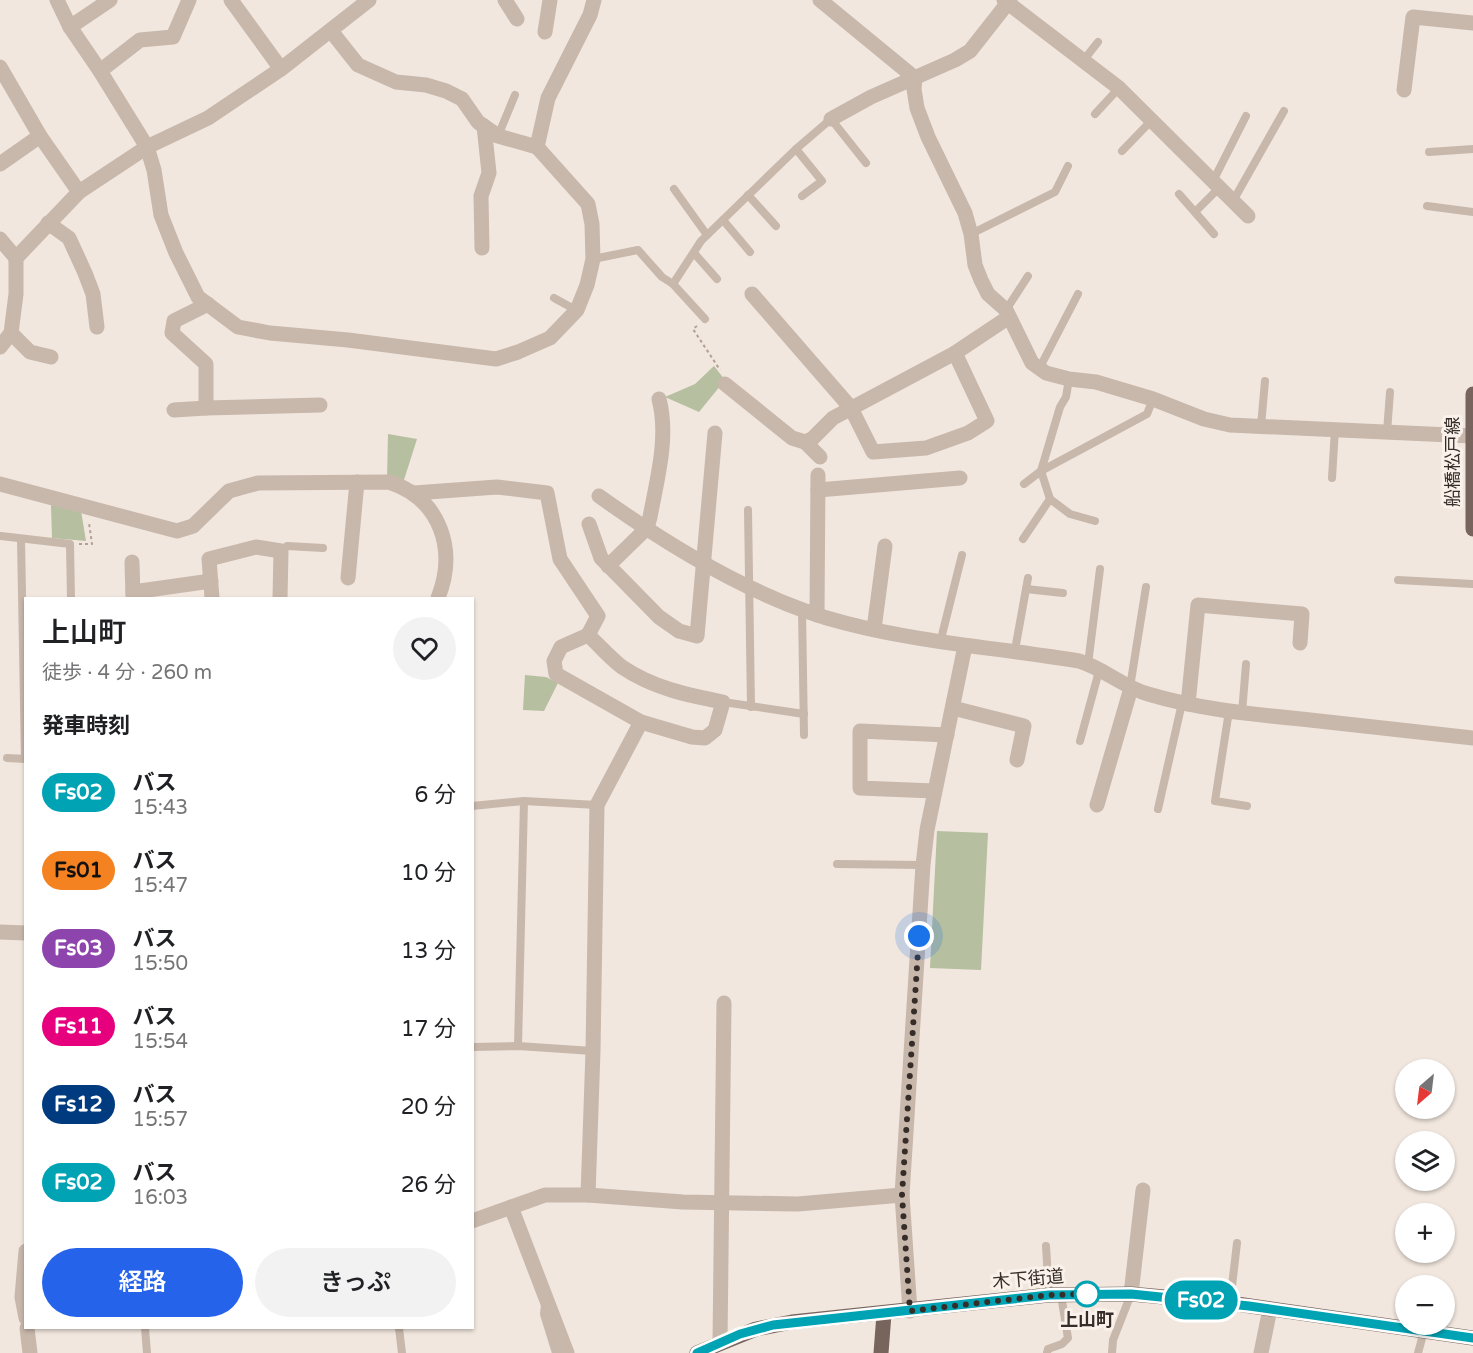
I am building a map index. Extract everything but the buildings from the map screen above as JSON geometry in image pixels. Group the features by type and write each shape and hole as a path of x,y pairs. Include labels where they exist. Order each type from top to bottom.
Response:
{"main road":[{"name":"船橋松戸線","path":"1473,394 1473,529"},
{"name":"木下街道","path":"697,1353 720,1342 773,1325 1055,1295 1131,1294 1230,1303 1395,1327"},
{"path":"881,1353 884,1314"},
{"name":"木下街道","path":"1452,1335 1473,1338"}],"street":[{"path":"57,0 70,27 147,147 154,170 161,215 176,253 198,297 238,327 270,333 348,340 496,359 550,338 577,310 587,285 593,259 592,224 588,204 537,147 498,136 478,122 462,99 446,91 426,85 396,82 358,65 331,31"},
{"path":"100,71 140,40 173,37 189,0"},
{"path":"231,0 281,69"},
{"path":"16,258 79,192 147,147 208,118 281,69 369,0"},
{"path":"506,0 517,19"},
{"path":"545,32 550,0"},
{"path":"537,147 548,98 590,15 594,0"},
{"path":"820,0 915,78"},
{"path":"70,27 108,1"},
{"path":"831,119 871,97 970,51 1007,1 1119,88 1248,216"},
{"path":"1404,90 1413,17 1473,23"},
{"path":"0,67 40,136 79,192"},
{"path":"915,78 917,108 932,146 962,205 971,234 975,265 981,280 988,294 1008,313 1027,354 1046,374 1069,380 1096,382 1153,399 1204,419 1230,425 1472,436"},
{"path":"482,248 481,196 489,173 484,126"},
{"path":"0,164 40,136"},
{"path":"48,223 69,238 93,294 97,327"},
{"path":"0,239 16,258 16,294 11,333 0,347"},
{"path":"752,294 851,408 873,452 926,448 968,433 987,421 955,353"},
{"path":"206,408 206,364 172,333 174,321 208,304"},
{"path":"805,442 812,439 833,418 955,353 1008,313"},
{"path":"11,333 30,352 51,357"},
{"path":"725,384 792,438 805,442 820,457"},
{"path":"608,566 647,528 663,432 663,416 659,399"},
{"path":"174,410 320,405"},
{"path":"589,524 601,558 608,566 659,617 680,631 697,636 715,433"},
{"path":"817,615 818,482 960,478"},
{"path":"348,578 357,482"},
{"path":"0,484 177,531 193,526 229,491 258,483 389,482 414,494 430,510 441,527 446,567 438,597"},
{"path":"414,494 497,487 547,493 560,559 598,616 588,635 561,647 554,661 556,674 641,722 692,738 705,738 715,729 723,702 679,694 648,683 621,666 588,635"},
{"path":"599,496 647,528 749,587 817,615 940,643 1015,650 1094,668 1146,694 1185,703 1235,712 1473,738"},
{"path":"874,629 885,546"},
{"path":"212,597 209,559 256,547 281,551 280,597"},
{"path":"132,562 133,595 211,581"},
{"path":"1185,703 1198,605 1302,614 1300,643"},
{"path":"910,1311 902,1195 923,865 934,791 965,646"},
{"path":"1097,806 1130,687"},
{"path":"953,708 1024,726 1017,760"},
{"path":"588,1195 597,805 641,722"},
{"path":"934,791 860,788 860,731 947,735"},
{"path":"0,932 24,933"},
{"path":"720,1342 724,1003"},
{"path":"1131,1294 1143,1190"},
{"path":"474,1220 545,1195 588,1195 683,1202 798,1204 902,1195"},
{"path":"511,1207 567,1353"},
{"path":"24,1274 22,1297 24,1308"},
{"path":"1261,1353 1270,1309"},
{"path":"27,1329 30,1353"}],"lane":[{"path":"1083,61 1098,42"},
{"path":"1095,114 1119,88"},
{"path":"498,136 515,95"},
{"path":"1233,201 1284,111"},
{"path":"1195,212 1216,185 1245,116"},
{"path":"673,284 707,235 796,148 831,119 866,163"},
{"path":"1122,151 1151,121"},
{"path":"796,148 822,181 802,196"},
{"path":"1429,152 1473,149"},
{"path":"971,234 1055,192 1068,166"},
{"path":"674,189 707,235"},
{"path":"1179,194 1214,234"},
{"path":"748,195 776,226"},
{"path":"1427,206 1473,212"},
{"path":"723,220 750,252"},
{"path":"593,259 638,250 705,319"},
{"path":"694,253 717,279"},
{"path":"1008,313 1028,276"},
{"path":"1040,369 1078,294"},
{"path":"554,298 577,310"},
{"path":"1069,380 1066,397 1060,407 1041,471 1050,499 1070,514 1095,521"},
{"path":"1261,426 1265,381"},
{"path":"1387,432 1390,392"},
{"path":"1024,484 1041,471 1147,414 1153,399"},
{"path":"1332,478 1335,429"},
{"path":"1023,539 1050,499"},
{"path":"748,510 751,707"},
{"path":"1,536 70,544 71,597"},
{"path":"21,539 24,637"},
{"path":"281,551 287,546 323,548"},
{"path":"940,643 962,555"},
{"path":"1080,741 1094,668 1101,569"},
{"path":"1015,650 1028,578"},
{"path":"1398,580 1473,584"},
{"path":"1130,687 1146,586"},
{"path":"1026,589 1063,593"},
{"path":"802,610 804,735"},
{"path":"1246,664 1215,801 1247,806"},
{"path":"723,702 804,714"},
{"path":"1158,809 1185,703"},
{"path":"7,758 24,759"},
{"path":"474,806 524,801 597,805"},
{"path":"518,1046 524,801"},
{"path":"837,864 923,865"},
{"path":"474,1047 518,1046 593,1051"},
{"path":"1230,1303 1237,1243"},
{"path":"1046,1246 1055,1295 1068,1338 1062,1344 1048,1349 1047,1353"},
{"path":"1112,1353 1113,1340 1131,1294"},
{"path":"546,1299 544,1314 556,1353"},
{"path":"145,1329 147,1353"},
{"path":"399,1329 402,1353"},
{"path":"1418,1353 1423,1335"}],"path":[{"path":"693,329 728,380 725,384"},
{"path":"70,544 92,544 87,507"}],"green space":[{"path":"714,366 725,380 699,412 665,397 695,384"},
{"path":"388,434 417,439 403,483 387,479"},
{"path":"51,505 81,511 86,541 52,538"},
{"path":"525,675 546,677 558,683 544,711 523,710"},
{"path":"937,831 988,833 981,970 930,968"}],"bus line":[{"name":"Fs02","path":"697,1353 740,1334 792,1322 1049,1295 1097,1294 1131,1294 1230,1303 1473,1338"}],"place":[{"name":"上山町","path":"1087,1294"}],"route":[{"path":"919,936 902,1195 910,1311 1049,1295 1087,1294"}]}
